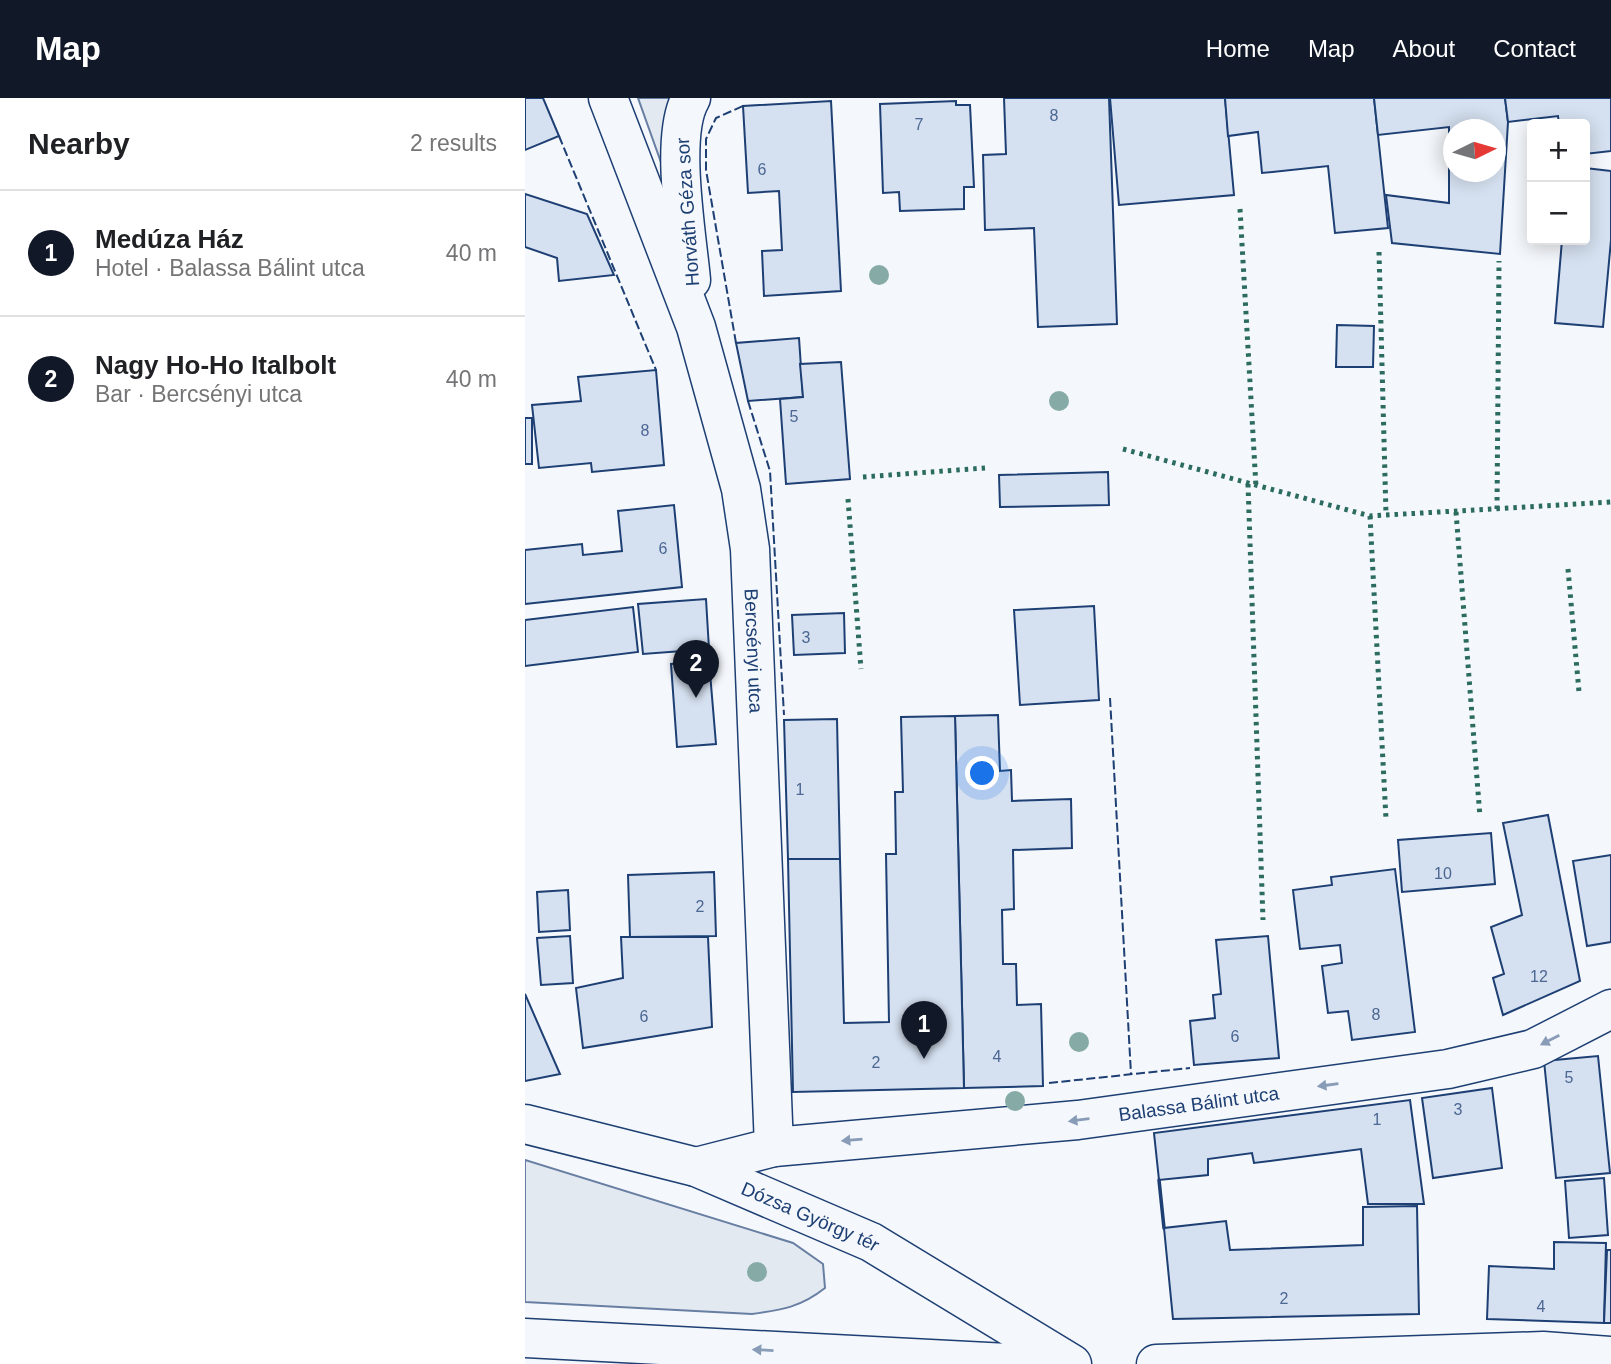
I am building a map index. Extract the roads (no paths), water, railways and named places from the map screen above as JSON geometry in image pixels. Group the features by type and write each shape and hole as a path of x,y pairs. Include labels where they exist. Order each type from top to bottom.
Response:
{"street":[{"name":"Bercsényi utca","path":"608,98 696,327 741,489 750,549 774,1147"},
{"name":"Horváth Géza sor","path":"691,98 682,121 679,149 696,327"},
{"name":"Balassa Bálint utca","path":"774,1147 1078,1120 1447,1069 1533,1049 1611,1009"},
{"name":"Dózsa György tér","path":"525,1124 696,1167 871,1242 1072,1364"},
{"path":"696,1167 774,1147"},
{"path":"525,1338 1026,1364"},
{"path":"1156,1364 1543,1351 1611,1356"}],"place":[{"name":"Nagy Ho-Ho Italbolt","path":"696,698"},
{"name":"Medúza Ház","path":"924,1059"}]}
